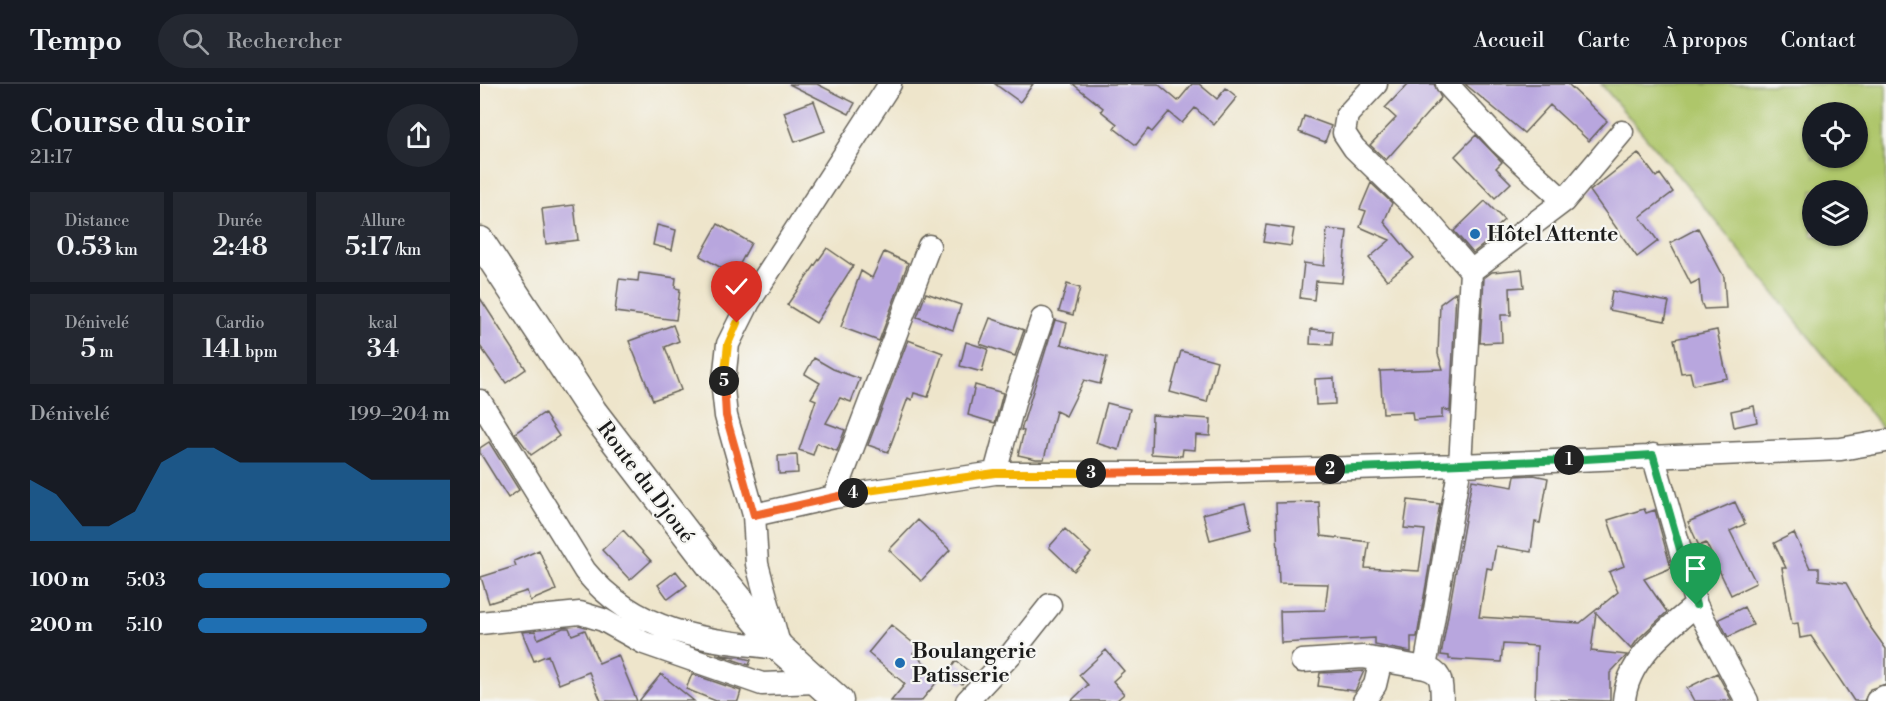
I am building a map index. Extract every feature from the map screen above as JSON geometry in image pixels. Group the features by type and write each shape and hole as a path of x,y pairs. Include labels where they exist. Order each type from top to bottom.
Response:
{"main road":[{"name":"Route du Djoué","path":"480,241 593,412 712,567 780,648 839,701"}],"street":[{"path":"480,401 585,571 604,594 640,617 665,628 732,644 780,648 757,564 754,515 726,416 723,389 728,344 749,302 890,84"},
{"path":"1376,84 1347,115 1344,133 1354,148 1424,216 1471,271 1460,465 1425,668"},
{"path":"1447,84 1501,143 1564,201"},
{"path":"1471,271 1564,201 1622,132"},
{"path":"834,497 929,246"},
{"path":"995,473 1015,399 1042,319"},
{"path":"754,515 834,497 995,473 1174,473 1460,465 1653,455 1841,449 1886,441"},
{"path":"1653,455 1696,605 1748,701"},
{"path":"967,701 1012,653 1050,604"},
{"path":"1624,701 1635,667 1655,641 1696,605"},
{"path":"480,623 580,613 603,620 644,643 762,684 816,682"},
{"path":"1302,661 1363,657 1434,670 1441,679 1442,701"},
{"path":"1364,701 1375,685 1381,660"}],"green space":[{"path":"1601,84 1886,84 1886,430 1712,216"}],"building":[{"path":"789,84 817,84 855,103 849,114"},
{"path":"995,84 1033,84 1020,102"},
{"path":"1073,84 1158,84 1178,101 1192,84 1199,84 1217,99 1226,88 1237,97 1214,125 1195,108 1182,123 1169,112 1152,132 1148,129 1136,145 1114,128 1117,124 1101,111 1103,108"},
{"path":"1408,84 1434,84 1441,98 1386,160 1370,145 1396,118 1385,108"},
{"path":"1465,84 1568,84 1607,121 1589,141 1550,105 1524,133"},
{"path":"814,101 825,131 795,142 784,112"},
{"path":"1304,116 1331,126 1325,142 1299,132"},
{"path":"1476,135 1502,162 1496,168 1511,183 1495,198 1455,156"},
{"path":"1638,153 1656,177 1660,174 1673,192 1640,217 1658,241 1637,257 1590,191"},
{"path":"1371,183 1392,203 1384,222 1414,258 1387,280 1369,258 1390,240 1360,227 1366,211 1360,209"},
{"path":"1485,201 1504,220 1493,230 1497,234 1473,253 1454,231"},
{"path":"574,205 578,240 546,244 542,209"},
{"path":"718,224 751,243 734,275 700,256"},
{"path":"657,225 676,230 672,250 653,245"},
{"path":"1266,225 1294,229 1291,246 1263,242"},
{"path":"1698,228 1724,277 1726,308 1704,309 1699,280 1691,284 1670,243"},
{"path":"1327,229 1347,231 1342,283 1316,281 1314,300 1300,298 1304,263 1324,266"},
{"path":"827,248 853,266 816,323 787,305"},
{"path":"884,252 908,263 879,341 841,327 861,271 872,278"},
{"path":"1522,269 1524,287 1510,288 1511,315 1501,315 1502,342 1480,343 1484,278 1492,272"},
{"path":"639,273 676,278 675,288 680,289 676,320 615,312 619,279 638,281"},
{"path":"1067,284 1080,288 1073,315 1059,311"},
{"path":"1612,291 1669,302 1665,321 1609,310"},
{"path":"1456,292 1450,411 1442,409 1442,418 1413,420 1412,412 1383,413 1380,371 1443,369 1438,354 1440,304"},
{"path":"926,293 961,305 953,330 917,317"},
{"path":"480,298 526,369 506,383 480,346"},
{"path":"990,318 1024,330 1015,356 980,344"},
{"path":"1055,320 1067,323 1061,344 1107,357 1100,384 1084,380 1066,416 1056,411 1044,459 1036,459 1018,455 1024,431 1021,430"},
{"path":"673,325 679,341 665,347 681,390 653,400 629,341"},
{"path":"1311,329 1333,331 1332,345 1310,344"},
{"path":"1717,330 1727,378 1693,385 1690,372 1681,373 1674,339"},
{"path":"908,340 943,353 928,397 914,393 912,400 908,398 888,452 868,445"},
{"path":"966,342 988,349 982,372 960,366"},
{"path":"1181,351 1217,361 1207,402 1170,392"},
{"path":"814,358 833,369 860,379 851,402 840,398 826,423 845,430 837,451 817,443 813,455 799,450 816,400 811,398 820,383 805,374"},
{"path":"1334,378 1335,404 1316,405 1315,379"},
{"path":"975,385 1003,393 995,423 968,415"},
{"path":"1107,403 1130,409 1119,450 1096,443"},
{"path":"1754,406 1757,422 1734,427 1731,411"},
{"path":"544,413 559,436 531,455 515,433"},
{"path":"1152,415 1211,419 1210,436 1196,435 1195,450 1183,449 1182,456 1151,454"},
{"path":"489,442 519,490 508,498 480,453 480,448"},
{"path":"797,455 798,473 779,474 778,456"},
{"path":"1534,475 1548,478 1540,523 1535,522 1531,552 1496,546 1492,569 1487,568 1479,617 1580,623 1618,592 1609,572 1624,566 1608,520 1644,509 1646,513 1655,510 1671,568 1644,579 1667,612 1638,639 1631,649 1596,613 1591,651 1627,655 1610,673 1610,701 1535,699 1537,646 1503,644 1501,662 1449,659 1449,656 1441,655 1472,480 1513,487 1515,476"},
{"path":"1408,500 1440,504 1417,637 1411,637 1411,652 1375,645 1375,638 1281,643 1280,611 1325,610 1328,584 1279,583 1276,503 1319,502 1321,536 1369,542 1365,568 1419,571 1425,530 1404,528"},
{"path":"1735,502 1745,524 1730,531 1756,583 1731,595 1706,543 1699,546 1688,522"},
{"path":"1245,503 1251,529 1210,540 1203,514"},
{"path":"918,520 950,550 921,581 889,550"},
{"path":"1065,529 1091,553 1074,571 1049,547"},
{"path":"623,530 651,561 630,580 602,550"},
{"path":"1794,533 1810,568 1819,568 1819,580 1846,583 1871,628 1886,649 1886,684 1870,689 1864,701 1854,701 1811,636 1800,638 1798,623 1792,624 1782,568 1786,568 1774,543"},
{"path":"539,550 556,590 530,601 527,591 489,603 481,577 516,566 514,561"},
{"path":"676,571 687,585 668,599 658,585"},
{"path":"1744,607 1753,625 1728,637 1719,619"},
{"path":"891,625 918,647 913,653 941,677 921,701 891,701 905,684 868,653"},
{"path":"563,628 569,628 572,635 585,630 599,663 618,655 637,701 601,701 589,672 559,684 548,655 534,661 522,632 535,631 538,639"},
{"path":"1106,650 1124,671 1113,681 1124,694 1116,701 1071,701 1088,685 1079,675"},
{"path":"716,654 743,658 751,660 749,665"},
{"path":"956,661 971,673 962,684 948,672"},
{"path":"1364,671 1355,691 1318,686 1320,673"},
{"path":"1717,673 1732,701 1694,701 1687,688"},
{"path":"661,674 694,701 639,701"},
{"path":"692,674 741,691 738,701 716,701 686,689"}],"place":[{"name":"Hôtel Attente","path":"1475,234"},
{"name":"Boulangerie Patisserie","path":"900,663"}],"route":[{"path":"737,323 728,344 723,389 726,416 754,515 898,485 995,473 1174,473 1460,465 1653,455 1696,605"}]}
